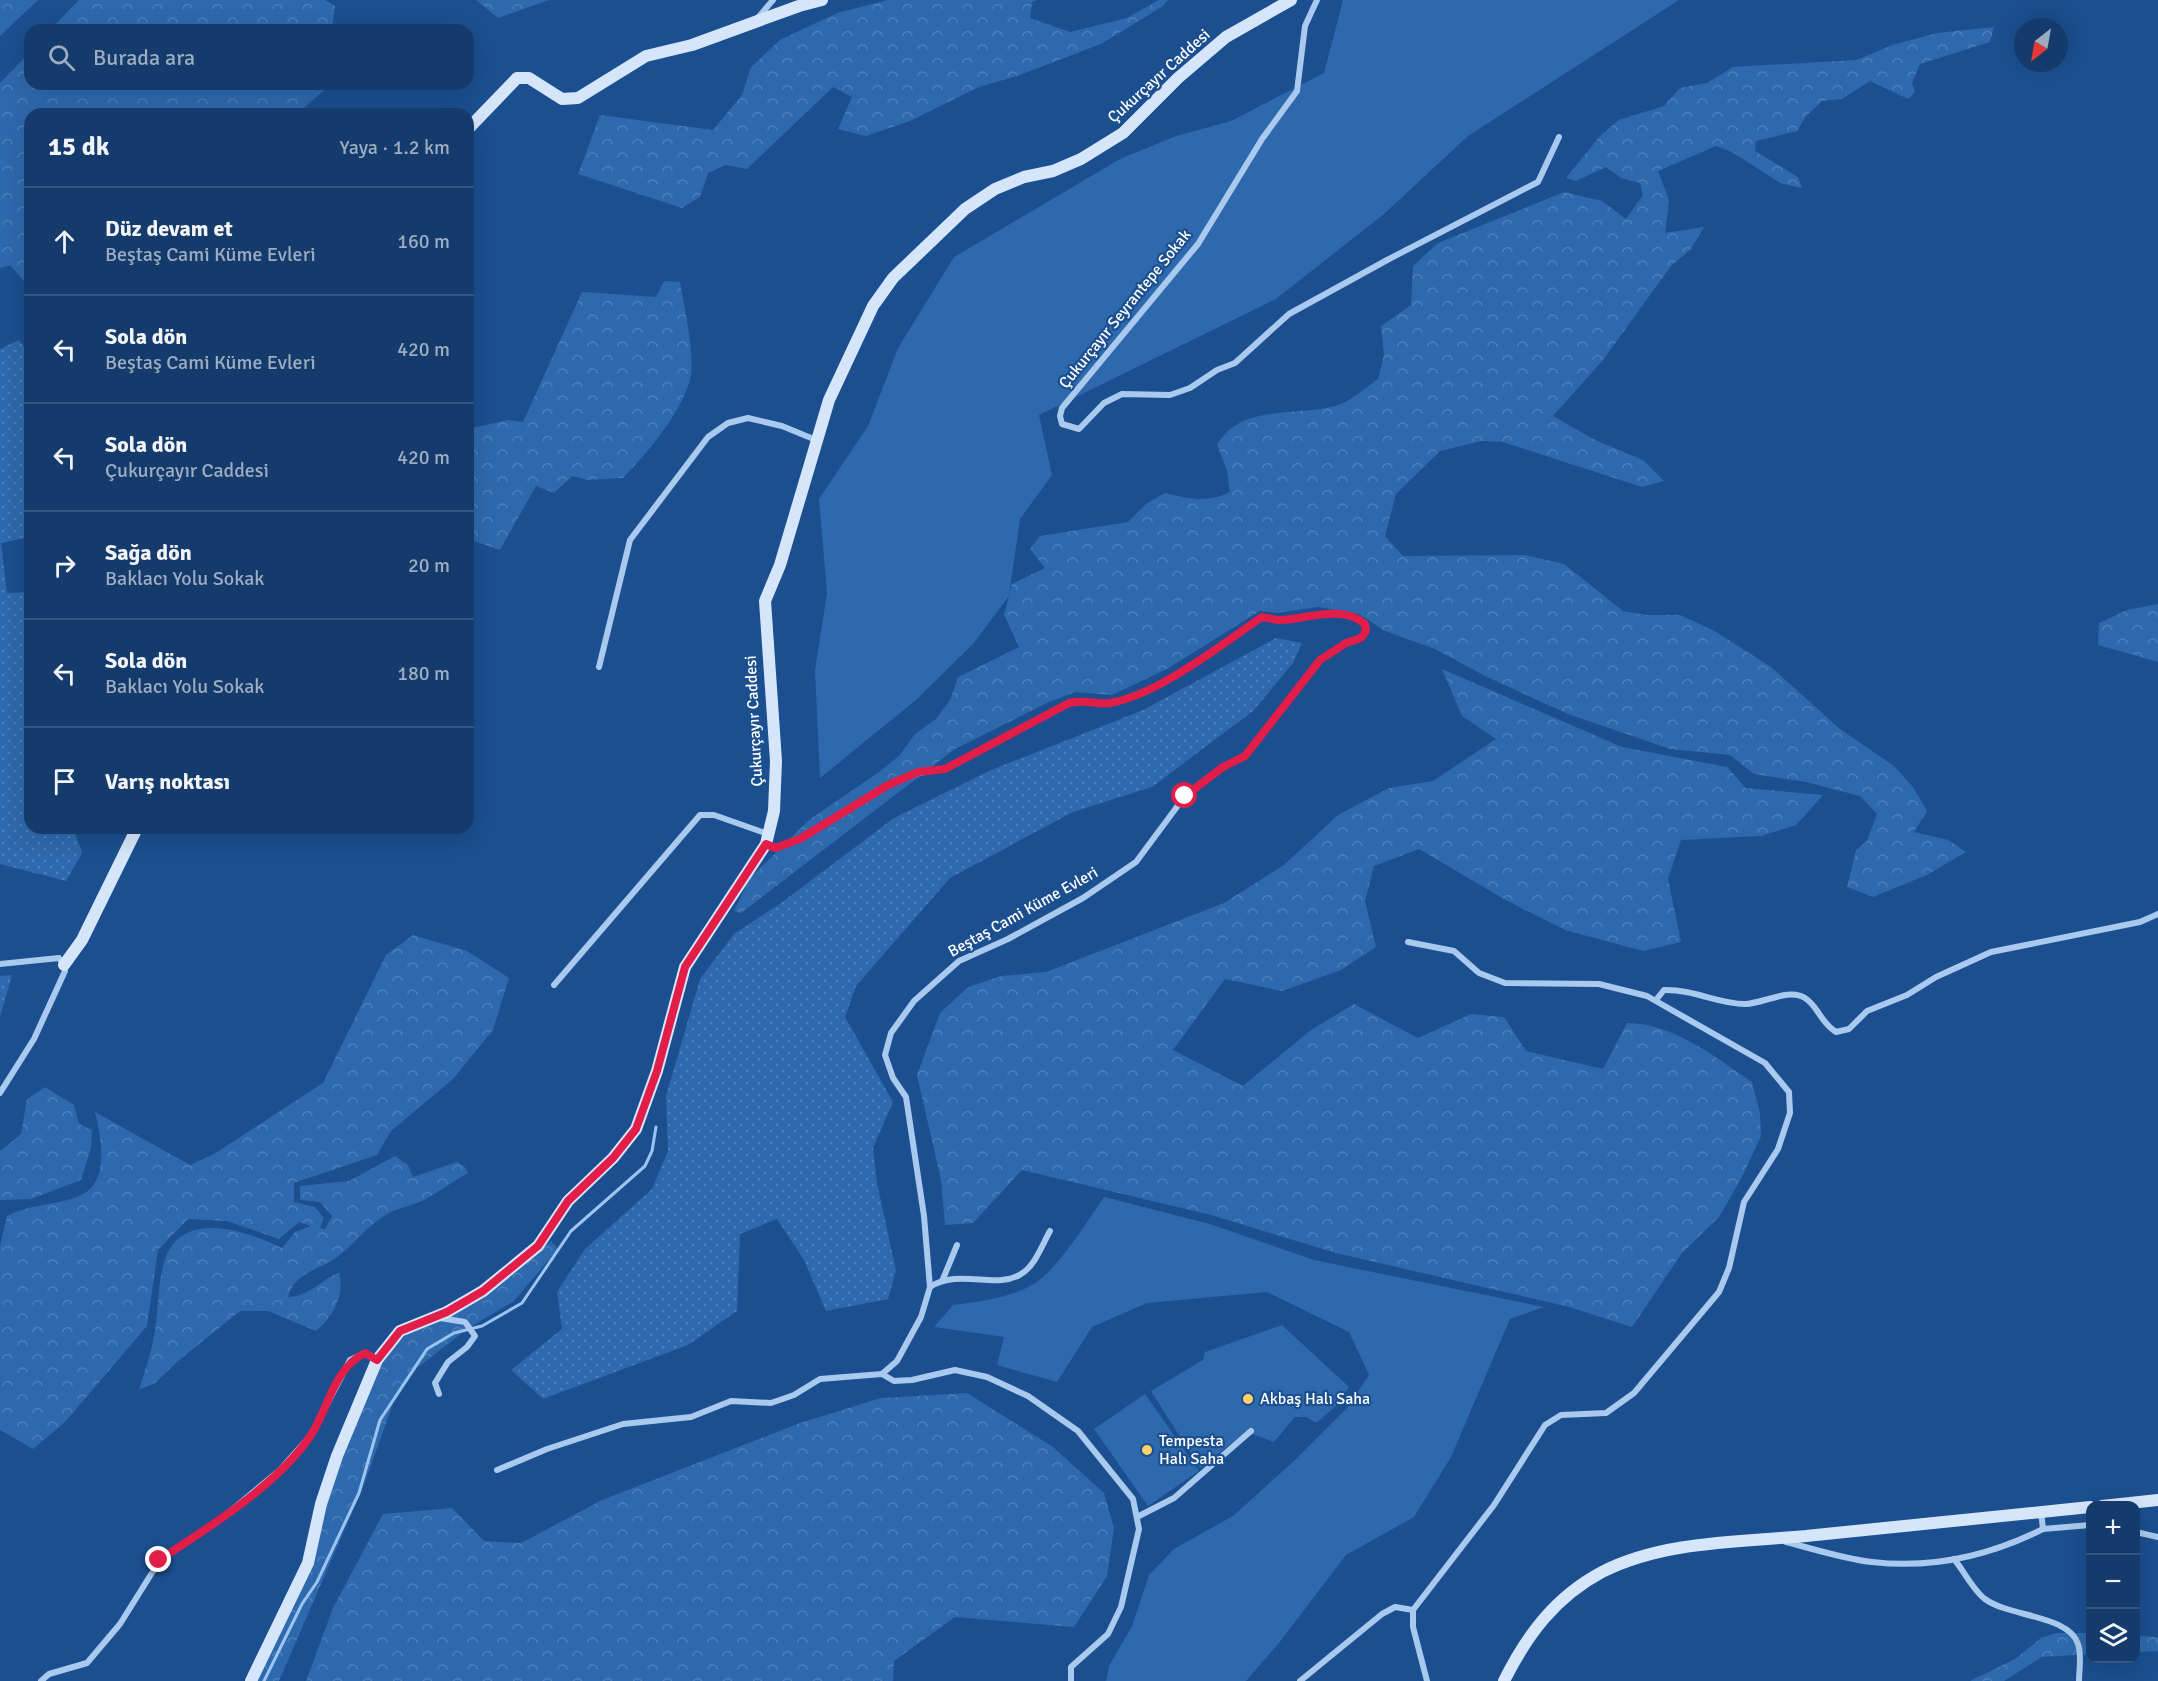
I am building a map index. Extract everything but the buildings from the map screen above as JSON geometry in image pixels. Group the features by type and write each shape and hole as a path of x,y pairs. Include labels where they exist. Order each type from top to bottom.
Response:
{"street":[{"path":"754,22 773,0"},
{"path":"474,123 516,78 529,78 562,99 578,98 646,56 692,45 822,0"},
{"name":"Çukurçayır Caddesi","path":"251,1681 308,1563 321,1504 377,1360 400,1331 433,1318 483,1291 538,1246 568,1201 613,1158 636,1129 657,1071 685,967 767,839 774,811 776,761 765,601 780,565 829,400 873,306 893,278 965,209 995,189 1024,177 1053,171 1080,159 1123,133 1178,78 1226,37 1291,0"},
{"name":"Çukurçayır Seyrantepe Sokak","path":"1317,0 1305,26 1297,91 1262,139 1198,244 1062,408 1060,416 1062,423 1079,429 1104,403 1122,394 1170,395 1190,388 1217,370 1234,363 1289,314 1538,182 1559,137"},
{"path":"599,667 630,540 708,437 728,423 748,418 782,426 816,440"},
{"name":"Beştaş Cami Küme Evleri","path":"767,839 775,848 800,839 888,785 918,772 945,769 1069,703 1084,699 1108,703 1132,697 1203,659 1262,617 1281,620 1328,613 1361,620 1365,624 1366,631 1361,638 1346,643 1320,660 1245,756 1223,767 1185,796 1136,862 1083,898 1008,939 959,961 914,1001 891,1033 885,1055 893,1078 906,1097 924,1216 930,1287 921,1317 897,1361 882,1374"},
{"path":"554,985 700,815 714,815 767,839"},
{"path":"64,965 82,940 134,834"},
{"path":"1656,1000 1664,990 1682,990 1745,1004 1789,995 1804,998 1816,1010 1824,1024 1836,1032 1849,1029 1867,1011 1906,995 1936,977 1991,952 2140,922 2158,914"},
{"path":"1408,942 1454,951 1479,973 1505,983 1599,984 1656,1000 1765,1063 1789,1092 1790,1113 1778,1149 1744,1202 1736,1226 1729,1268 1719,1292 1634,1393 1606,1413 1562,1415 1545,1425 1494,1505 1413,1610 1413,1627 1427,1681"},
{"path":"0,964 59,958 65,971 33,1039 0,1093"},
{"path":"930,1287 943,1279 1004,1280 1021,1274 1032,1262 1050,1231"},
{"path":"943,1279 957,1245"},
{"path":"433,1318 465,1323 475,1336 442,1370 435,1383 440,1394"},
{"path":"41,1681 49,1674 87,1663 120,1624 159,1560 222,1518 280,1470 311,1435 350,1360 365,1353 377,1360"},
{"path":"497,1470 547,1449 622,1424 691,1417 731,1401 771,1403 794,1395 819,1379 882,1374 894,1381 912,1380 954,1370 987,1377 1028,1396 1078,1431 1133,1498 1139,1529 1121,1607 1108,1634 1071,1667 1071,1681"},
{"path":"1137,1517 1174,1498 1251,1431"},
{"path":"2140,1502 2158,1500"},
{"path":"1503,1681 1519,1650 1538,1622 1580,1584 1634,1558 1668,1551 1774,1539 2086,1508"},
{"path":"2041,1512 2043,1528"},
{"path":"1774,1539 1870,1562 1904,1564 1954,1559 2019,1541 2043,1528 2086,1525"},
{"path":"2140,1533 2158,1537"},
{"path":"1954,1559 1984,1598 2000,1608 2054,1622 2070,1632 2078,1644 2079,1681"},
{"path":"1300,1681 1382,1614 1395,1607 1413,1610"}],"green space":[{"path":"0,0 38,0 0,36"},
{"path":"79,0 325,0 335,6 333,24 56,24"},
{"path":"476,0 549,0 498,18"},
{"path":"888,0 1037,0 1032,2 1030,18 1070,32 1127,18 1159,0 1168,0 1163,6 1101,44 1017,76 979,87 910,121 866,136 838,129 852,97 833,87 747,169 726,165 708,173 700,197 682,208 578,174 600,115 713,130 742,95 751,67 780,40 837,13"},
{"path":"1343,0 1679,0 1468,136 1384,214 1276,299 1039,415 1052,475 1020,519 1009,596 973,644 916,700 820,778 815,670 827,593 819,499 868,426 898,348 954,257 1120,159 1176,136 1231,121 1324,73"},
{"path":"1994,27 1990,42 1920,64 1912,83 1915,92 1908,99 1870,81 1842,99 1822,101 1806,116 1797,131 1756,141 1755,151 1798,177 1802,188 1780,183 1732,152 1716,146 1658,171 1669,200 1665,233 1704,227 1691,249 1671,266 1603,360 1553,416 1595,440 1643,460 1664,481 1642,487 1503,442 1482,441 1440,451 1396,494 1385,536 1403,556 1525,555 1564,564 1623,611 1647,615 1680,615 1713,630 1771,667 1840,729 1894,766 1913,787 1927,811 1914,832 1948,840 1966,852 1927,875 1873,897 1847,887 1856,850 1867,841 1877,814 1860,796 1806,782 1754,774 1730,755 1670,749 1568,714 1487,677 1435,649 1385,631 1359,614 1318,607 1276,613 1260,611 1167,669 1112,695 1075,692 1049,702 955,749 741,913 734,911 750,878 809,820 879,772 899,756 915,734 936,719 950,700 958,677 1019,647 1004,615 1012,584 1045,568 1030,549 1040,536 1128,522 1146,504 1165,493 1206,499 1230,492 1227,471 1217,445 1227,432 1254,417 1320,409 1340,404 1378,379 1384,355 1381,326 1411,305 1413,266 1438,243 1564,192 1602,201 1626,219 1643,195 1640,183 1621,178 1606,167 1576,181 1566,178 1600,136 1619,120 1664,106 1680,88 1707,83 1733,67 1857,60 1892,45 1937,33"},
{"path":"24,58 24,90 324,90 304,108 24,108 24,281 10,265 0,268 0,83"},
{"path":"664,281 680,282 692,361 689,383 684,396 661,434 623,478 587,480 572,476 554,493 536,486 500,550 474,541 474,428 508,420 523,422 582,292 656,297"},
{"path":"19,340 24,347 24,538 1,543 7,593 24,592 24,834 75,834 82,853 66,881 0,864 0,349"},
{"path":"2158,604 2158,662 2098,645 2099,623 2127,610"},
{"path":"1276,638 1302,643 1293,663 1253,711 1152,787 1073,812 950,878 856,986 845,1017 893,1102 873,1148 877,1183 896,1271 888,1299 826,1311 804,1260 777,1219 740,1234 737,1311 688,1345 543,1399 511,1370 562,1329 557,1292 585,1249 652,1189 668,1151 666,1096 700,979 734,934 781,903 894,818 991,770 1143,710"},
{"path":"1442,669 1622,747 1727,767 1746,788 1823,795 1796,825 1761,836 1681,840 1668,879 1681,942 1643,951 1565,930 1504,899 1419,849 1374,866 1365,901 1376,947 1341,970 1282,991 1225,979 1173,1050 1243,1086 1311,1030 1354,1004 1418,1038 1471,1014 1504,1017 1526,1051 1603,1069 1627,1023 1661,1029 1708,1052 1752,1082 1760,1113 1761,1136 1742,1177 1719,1217 1682,1253 1632,1327 1569,1307 1336,1253 1211,1215 1022,1170 973,1223 945,1225 941,1180 917,1075 940,1013 968,987 1001,976 1046,972 1224,903 1284,865 1338,815 1389,788 1433,781 1496,739 1462,716"},
{"path":"413,935 467,951 509,978 493,1030 453,1079 391,1131 377,1155 294,1183 294,1202 315,1207 324,1218 320,1228 325,1229 332,1216 320,1202 300,1200 300,1186 349,1181 395,1156 408,1165 413,1177 457,1162 464,1166 468,1173 424,1200 386,1215 369,1227 336,1258 296,1282 288,1297 302,1294 339,1273 340,1289 336,1305 328,1319 316,1331 268,1311 240,1311 178,1361 155,1383 139,1390 155,1331 164,1263 172,1246 184,1235 198,1229 215,1228 250,1235 282,1248 295,1232 311,1226 299,1222 279,1239 227,1221 188,1219 158,1250 147,1326 65,1422 33,1449 0,1430 0,1246 7,1216 26,1209 70,1199 89,1190 96,1181 101,1158 100,1134 95,1112 190,1165 214,1154 323,1083 386,955"},
{"path":"12,975 0,1017 0,976"},
{"path":"45,1087 74,1105 79,1124 92,1130 91,1148 81,1180 31,1199 0,1200 0,1151 21,1134 27,1099"},
{"path":"1104,1197 1210,1224 1314,1260 1544,1307 1510,1319 1451,1457 1414,1517 1346,1555 1279,1643 1246,1681 1106,1681 1109,1666 1132,1626 1149,1575 1174,1549 1233,1516 1296,1459 1347,1408 1369,1375 1349,1332 1267,1292 1147,1303 1092,1327 1057,1382 997,1365 1004,1337 934,1327 953,1305 1005,1296 1034,1284 1062,1256"},
{"path":"551,1241 558,1249 514,1301 467,1329 417,1368 393,1404 363,1487 279,1681 257,1681 310,1572 336,1471 383,1360 397,1342 410,1332 499,1285"},
{"name":"Akbaş Halı Saha","path":"1282,1325 1349,1387 1335,1407 1316,1423 1306,1417 1295,1417 1274,1442 1246,1432 1200,1468 1151,1391 1203,1360 1205,1352"},
{"path":"967,1393 1053,1447 1104,1493 1114,1528 1107,1576 1074,1627 955,1617 894,1661 893,1681 306,1681 333,1608 383,1514 452,1508 484,1541 521,1543 602,1500 800,1423 881,1398"},
{"name":"Tempesta Halı Saha","path":"1145,1394 1199,1471 1148,1506 1094,1429"},
{"path":"2056,1633 2086,1633 2086,1654 2042,1657 2004,1681 1970,1681 2015,1659 2041,1638"},
{"path":"2140,1636 2158,1637 2158,1651 2140,1652"}],"waterway":[{"path":"264,1681 302,1604 317,1582 359,1493 380,1420 427,1349 454,1333 482,1326 522,1303 571,1231 645,1166 652,1151 656,1127"}],"place":[{"name":"Akbaş Halı Saha","path":"1248,1399"},
{"name":"Tempesta Halı Saha","path":"1147,1450"}],"route":[{"path":"159,1560 222,1518 280,1470 311,1435 350,1360 365,1353 377,1360 400,1331 447,1312 483,1291 538,1246 568,1201 613,1158 636,1129 657,1071 685,967 766,844 775,848 800,839 888,785 918,772 945,769 1069,703 1084,699 1108,703 1132,697 1203,659 1262,617 1281,620 1328,613 1361,620 1365,624 1366,631 1361,638 1346,643 1320,660 1245,756 1223,767 1185,796"}]}
